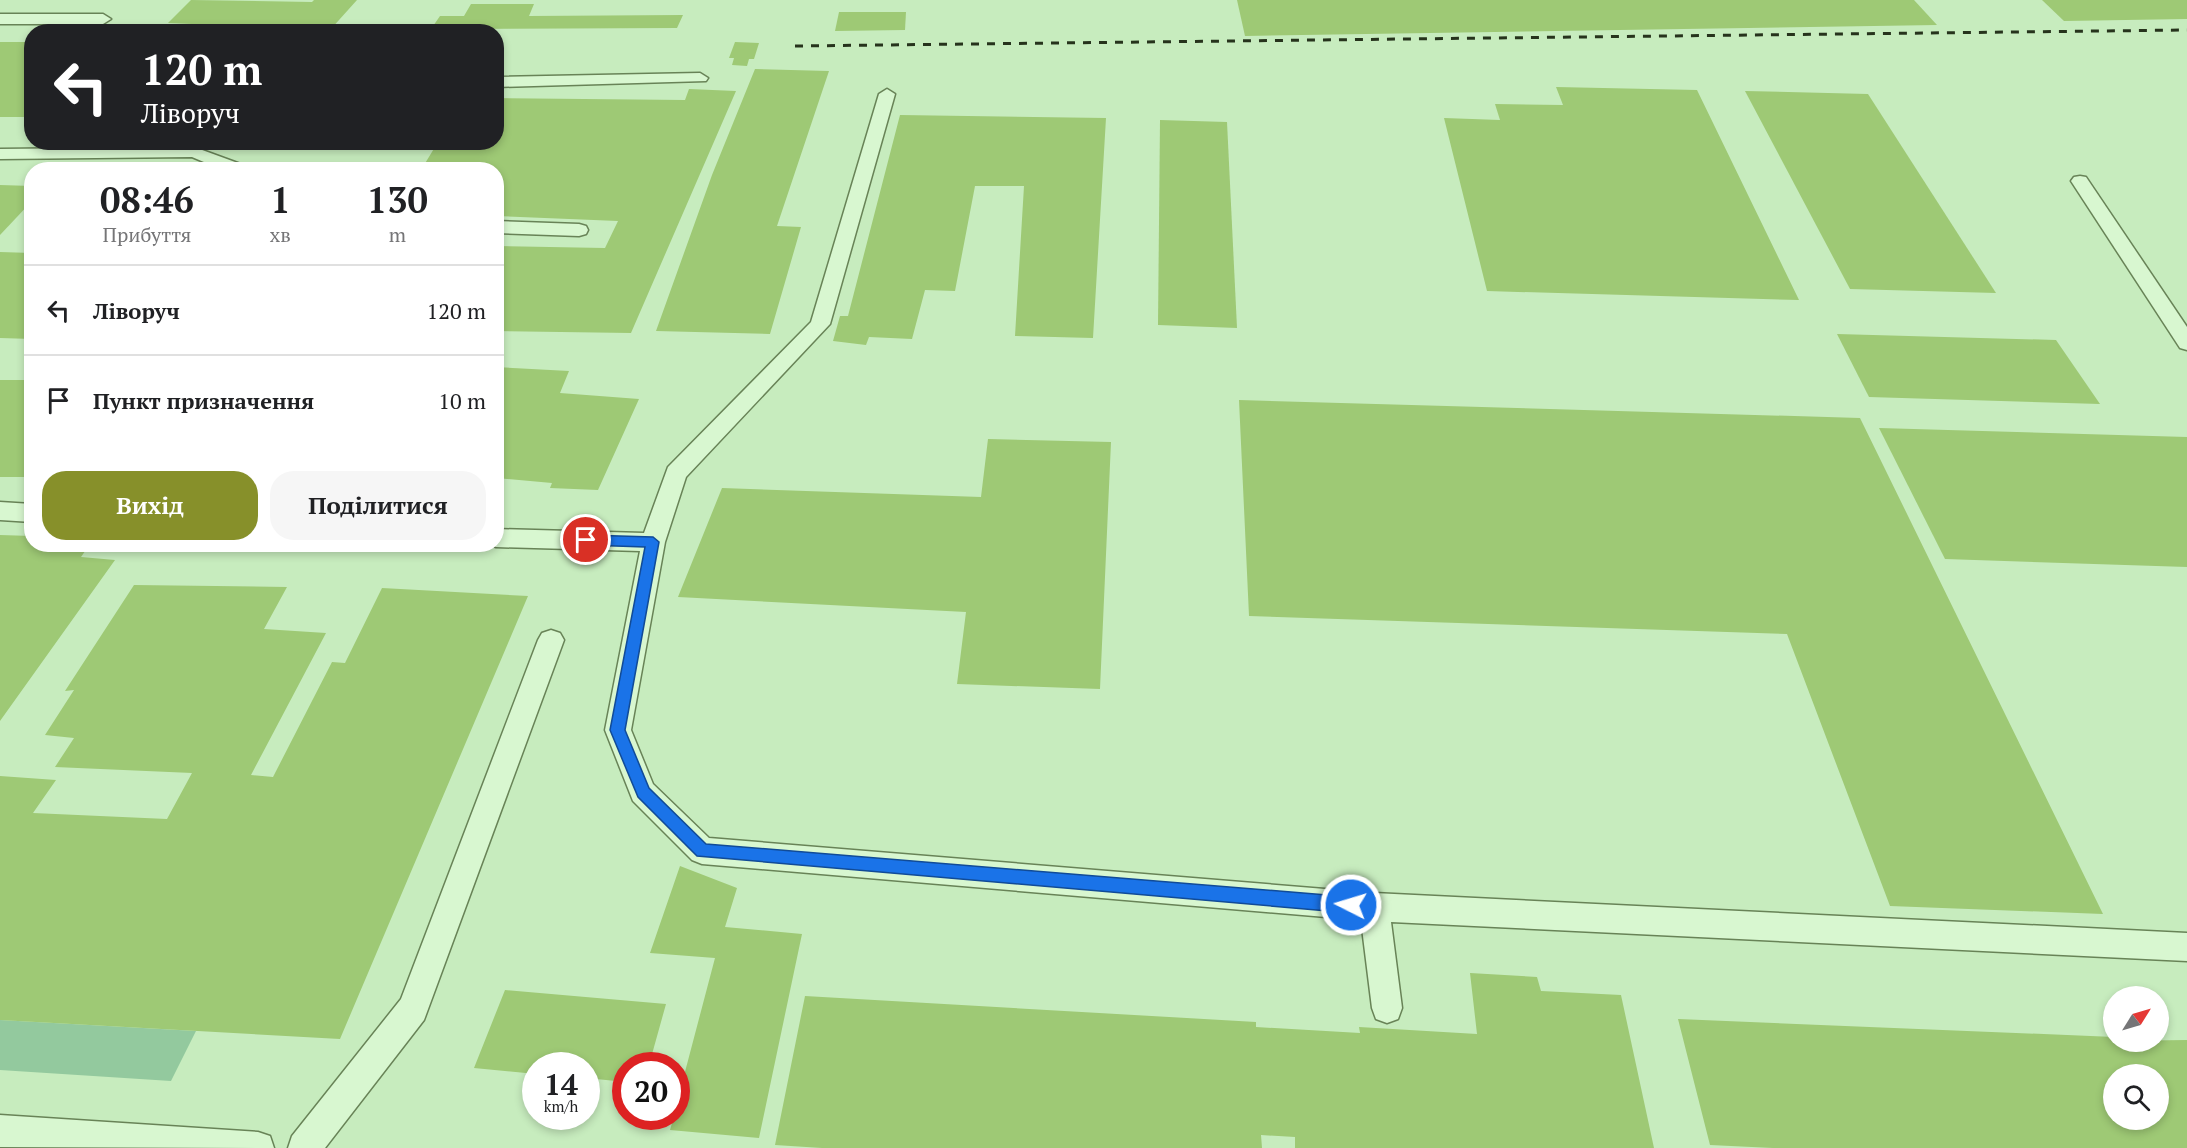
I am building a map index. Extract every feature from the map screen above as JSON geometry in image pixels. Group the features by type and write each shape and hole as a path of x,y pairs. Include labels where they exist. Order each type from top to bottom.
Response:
{"lane":[{"path":"0,19 103,19"},
{"path":"504,82 700,78"},
{"path":"887,94 820,324 676,473 653,542 618,730 643,792 702,851 1374,907 2187,947"},
{"path":"0,154 113,150"},
{"path":"203,150 225,162"},
{"path":"2080,181 2187,343"},
{"path":"504,227 579,230"},
{"path":"0,511 24,512"},
{"path":"504,538 653,542"},
{"path":"304,1148 413,1009 552,640"},
{"path":"1374,907 1387,1008"},
{"path":"0,1131 258,1148"}],"green space":[{"path":"0,1020 196,1031 171,1081 0,1070"}],"building":[{"path":"191,0 312,2 314,0 357,0 335,24 168,23"},
{"path":"1237,0 1914,0 1937,25 1245,36"},
{"path":"2042,0 2187,0 2187,19 2064,21"},
{"path":"471,4 534,4 529,16 683,15 677,28 504,29 504,24 434,24 440,16 464,16"},
{"path":"839,12 906,12 905,30 835,31"},
{"path":"0,42 24,42 24,117 0,117"},
{"path":"735,42 759,43 754,59 749,59 747,66 732,65 734,58 729,58"},
{"path":"755,69 829,71 777,226 801,227 770,334 656,331 712,175"},
{"path":"1556,87 1697,90 1799,300 1487,291 1444,118 1500,120 1495,104 1563,105"},
{"path":"689,89 736,91 631,333 504,331 504,246 605,248 618,221 504,216 504,162 426,162 433,150 504,150 504,98 685,100"},
{"path":"1745,91 1868,94 1996,293 1850,289"},
{"path":"900,115 1106,118 1093,338 1015,336 1024,186 975,186 955,291 925,290 912,339 869,337 866,345 833,341 840,316 848,316"},
{"path":"1160,120 1227,122 1237,328 1158,325"},
{"path":"0,185 24,186 24,210 0,235"},
{"path":"0,252 24,253 24,339 0,338"},
{"path":"1837,334 2056,340 2100,404 1869,397"},
{"path":"504,367 569,371 560,393 639,399 598,490 550,488 552,483 504,479"},
{"path":"0,380 24,380 24,477 0,477"},
{"path":"1239,400 1860,418 2103,914 1890,906 1787,634 1249,616"},
{"path":"1879,428 2187,437 2187,567 1945,559"},
{"path":"988,439 1111,442 1100,689 957,684 966,612 678,597 722,488 981,497"},
{"path":"0,535 24,536 24,552 84,552 81,557 115,560 0,721"},
{"path":"134,585 287,587 264,629 326,633 251,775 273,777 332,662 345,663 382,588 528,596 340,1039 0,1020 0,776 56,780 33,813 167,819 192,773 55,767 74,738 45,735 74,690 65,691"},
{"path":"680,866 737,888 725,927 802,934 759,1138 670,1130 690,1130 690,1053 715,958 650,953"},
{"path":"1470,973 1537,977 1541,991 1621,995 1654,1148 1295,1148 1295,1137 1261,1135 1262,1148 822,1148 775,1145 805,996 1256,1022 1256,1027 1360,1033 1359,1027 1477,1034"},
{"path":"505,990 666,1004 653,1052 612,1052 612,1081 600,1079 600,1052 522,1052 522,1073 474,1068"},
{"path":"1678,1019 2103,1037 2103,1052 2169,1052 2169,1040 2187,1040 2187,1148 1773,1148 1710,1145"}],"railway":[{"path":"795,46 2187,30"}],"route":[{"path":"586,540 653,542 618,730 643,792 702,851 1351,905"}]}
